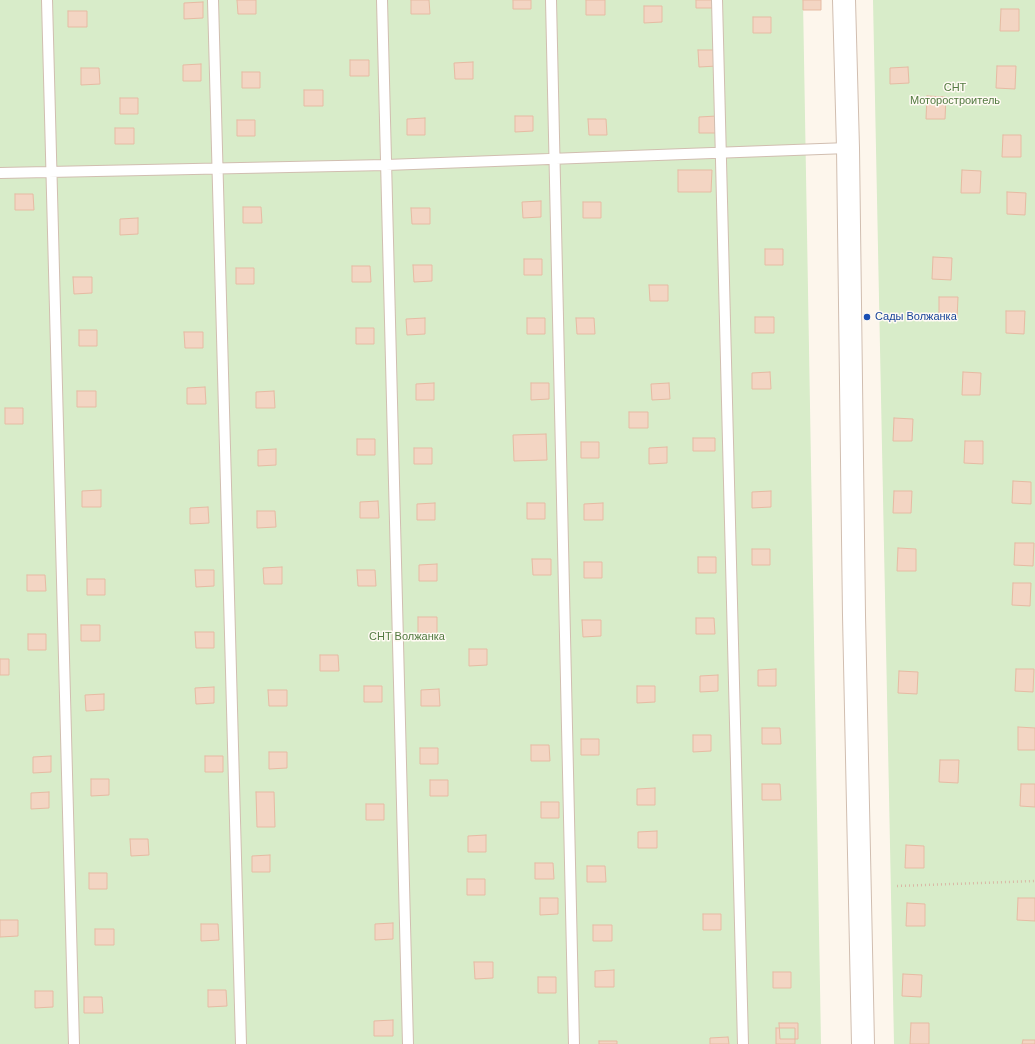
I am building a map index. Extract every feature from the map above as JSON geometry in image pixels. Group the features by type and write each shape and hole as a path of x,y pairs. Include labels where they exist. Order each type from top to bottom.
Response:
{"street":[{"path":"844,0 848,148 854,623 863,1044"}],"lane":[{"path":"47,0 74,1044"},
{"path":"213,0 241,1044"},
{"path":"382,0 408,1044"},
{"path":"551,0 574,1044"},
{"path":"717,0 743,1044"},
{"path":"0,173 386,165 848,148"}],"path":[{"path":"897,886 1035,881"}],"green space":[{"name":"СНТ Волжанка","path":"0,0 803,0 821,1044 0,1044"},
{"name":"СНТ Моторостроитель","path":"873,0 1035,0 1035,1044 894,1044"}],"building":[{"path":"237,0 256,0 256,14 238,14"},
{"path":"411,0 429,0 430,14 411,14"},
{"path":"513,0 531,0 531,9 513,9"},
{"path":"586,0 605,0 605,15 586,15"},
{"path":"696,0 714,0 714,8 696,8"},
{"path":"803,0 821,0 821,10 803,10"},
{"path":"203,2 203,18 184,19 184,3"},
{"path":"644,6 662,6 662,22 644,23"},
{"path":"1001,9 1019,9 1019,31 1000,31"},
{"path":"68,11 87,11 87,27 68,27"},
{"path":"753,17 771,17 771,33 753,33"},
{"path":"698,50 717,50 717,66 699,67"},
{"path":"350,60 369,60 369,76 350,76"},
{"path":"473,62 473,79 455,79 454,63"},
{"path":"201,64 201,81 183,81 183,65"},
{"path":"997,66 1016,66 1015,89 996,88"},
{"path":"908,67 909,83 890,84 890,68"},
{"path":"81,68 99,68 100,84 81,85"},
{"path":"242,72 260,72 260,88 242,88"},
{"path":"304,90 323,90 323,106 304,106"},
{"path":"927,96 946,97 945,119 926,119"},
{"path":"120,98 138,98 138,114 120,114"},
{"path":"515,116 533,116 533,131 515,132"},
{"path":"717,116 717,133 699,133 699,117"},
{"path":"425,118 425,135 407,135 407,119"},
{"path":"588,119 606,119 607,135 589,135"},
{"path":"237,120 255,120 255,136 237,136"},
{"path":"115,128 134,128 134,144 115,144"},
{"path":"1003,135 1021,135 1021,157 1002,157"},
{"path":"678,170 712,170 711,192 678,192"},
{"path":"962,170 981,171 980,193 961,193"},
{"path":"1007,192 1026,193 1025,215 1007,214"},
{"path":"15,194 33,194 34,210 15,210"},
{"path":"541,201 541,217 523,218 522,202"},
{"path":"583,202 601,202 601,218 583,218"},
{"path":"243,207 261,207 262,223 243,223"},
{"path":"411,208 430,208 430,224 412,224"},
{"path":"138,218 138,234 120,235 120,219"},
{"path":"765,249 783,249 783,265 765,265"},
{"path":"933,257 952,258 951,280 932,279"},
{"path":"524,259 542,259 542,275 524,275"},
{"path":"413,265 432,265 432,281 414,282"},
{"path":"352,266 370,266 371,282 352,282"},
{"path":"236,268 254,268 254,284 236,284"},
{"path":"73,277 92,277 92,293 74,294"},
{"path":"649,285 668,285 668,301 650,301"},
{"path":"939,297 958,297 957,320 939,319"},
{"path":"1006,311 1025,311 1024,334 1006,333"},
{"path":"755,317 774,317 774,333 755,333"},
{"path":"425,318 425,334 407,335 406,319"},
{"path":"527,318 545,318 545,334 527,334"},
{"path":"576,318 594,318 595,334 577,334"},
{"path":"356,328 374,328 374,344 356,344"},
{"path":"79,330 97,330 97,346 79,346"},
{"path":"184,332 203,332 203,348 185,348"},
{"path":"770,372 771,389 752,389 752,373"},
{"path":"963,372 981,373 980,395 962,395"},
{"path":"434,383 434,400 416,400 416,384"},
{"path":"531,383 549,383 549,399 531,400"},
{"path":"669,383 670,399 652,400 651,384"},
{"path":"205,387 206,404 187,404 187,388"},
{"path":"77,391 96,391 96,407 77,407"},
{"path":"274,391 275,408 256,408 256,392"},
{"path":"5,408 23,408 23,424 5,424"},
{"path":"629,412 648,412 648,428 629,428"},
{"path":"894,418 913,419 912,441 893,441"},
{"path":"546,434 547,460 514,461 513,435"},
{"path":"693,438 715,438 715,451 693,451"},
{"path":"357,439 375,439 375,455 357,455"},
{"path":"965,441 983,441 983,464 964,463"},
{"path":"581,442 599,442 599,458 581,458"},
{"path":"667,447 667,463 649,464 649,448"},
{"path":"414,448 432,448 432,464 414,464"},
{"path":"276,449 276,465 258,466 258,450"},
{"path":"1013,481 1031,482 1031,504 1012,503"},
{"path":"101,490 101,507 82,507 82,491"},
{"path":"771,491 771,507 752,508 752,492"},
{"path":"894,491 912,491 911,513 893,513"},
{"path":"378,501 379,518 360,518 360,502"},
{"path":"435,503 435,520 417,520 417,504"},
{"path":"527,503 545,503 545,519 527,519"},
{"path":"603,503 603,520 584,520 584,504"},
{"path":"208,507 209,523 190,524 190,508"},
{"path":"257,511 275,511 276,527 257,528"},
{"path":"1015,543 1034,543 1033,566 1014,565"},
{"path":"898,548 916,549 916,571 897,571"},
{"path":"752,549 770,549 770,565 752,565"},
{"path":"698,557 716,557 716,573 698,573"},
{"path":"532,559 551,559 551,575 533,575"},
{"path":"584,562 602,562 602,578 584,578"},
{"path":"437,564 437,581 419,581 419,565"},
{"path":"282,567 282,584 264,584 263,568"},
{"path":"195,570 214,570 214,586 196,587"},
{"path":"357,570 375,570 376,586 358,586"},
{"path":"27,575 45,575 46,591 27,591"},
{"path":"87,579 105,579 105,595 87,595"},
{"path":"1013,583 1031,583 1030,606 1012,605"},
{"path":"418,617 437,617 437,633 418,633"},
{"path":"696,618 714,618 715,634 696,634"},
{"path":"582,620 601,620 601,636 583,637"},
{"path":"81,625 100,625 100,641 81,641"},
{"path":"195,632 214,632 214,648 196,648"},
{"path":"28,634 46,634 46,650 28,650"},
{"path":"469,649 487,649 487,665 469,666"},
{"path":"320,655 338,655 339,671 320,671"},
{"path":"0,659 9,659 9,675 0,675"},
{"path":"776,669 776,686 758,686 758,670"},
{"path":"1016,669 1034,669 1033,692 1015,691"},
{"path":"899,671 918,672 917,694 898,693"},
{"path":"718,675 718,691 700,692 700,676"},
{"path":"364,686 382,686 382,702 364,702"},
{"path":"637,686 655,686 655,702 637,703"},
{"path":"214,687 214,703 196,704 195,688"},
{"path":"439,689 440,706 421,706 421,690"},
{"path":"268,690 287,690 287,706 269,706"},
{"path":"104,694 104,710 86,711 85,695"},
{"path":"1018,727 1035,728 1035,750 1018,750"},
{"path":"762,728 780,728 781,744 762,744"},
{"path":"693,735 711,735 711,751 693,752"},
{"path":"581,739 599,739 599,755 581,755"},
{"path":"531,745 549,745 550,761 531,761"},
{"path":"420,748 438,748 438,764 420,764"},
{"path":"269,752 287,752 287,768 269,769"},
{"path":"51,756 51,772 33,773 33,757"},
{"path":"205,756 223,756 223,772 205,772"},
{"path":"940,760 959,760 958,783 939,782"},
{"path":"91,779 109,779 109,795 91,796"},
{"path":"430,780 448,780 448,796 430,796"},
{"path":"762,784 780,784 781,800 762,800"},
{"path":"1021,784 1035,784 1035,807 1020,806"},
{"path":"655,788 655,805 637,805 637,789"},
{"path":"49,792 49,808 31,809 31,793"},
{"path":"256,792 274,792 275,827 257,827"},
{"path":"541,802 559,802 559,818 541,818"},
{"path":"366,804 384,804 384,820 366,820"},
{"path":"657,831 657,848 638,848 638,832"},
{"path":"486,835 486,852 468,852 468,836"},
{"path":"130,839 148,839 149,855 131,856"},
{"path":"906,845 924,846 924,868 905,868"},
{"path":"270,855 270,872 252,872 252,856"},
{"path":"535,863 553,863 554,879 535,879"},
{"path":"587,866 605,866 606,882 587,882"},
{"path":"89,873 107,873 107,889 89,889"},
{"path":"467,879 485,879 485,895 467,895"},
{"path":"540,898 558,898 558,914 540,915"},
{"path":"1018,898 1035,898 1035,921 1017,920"},
{"path":"907,903 925,904 925,926 906,926"},
{"path":"703,914 721,914 721,930 703,930"},
{"path":"0,920 18,920 18,936 0,937"},
{"path":"393,923 393,939 375,940 375,924"},
{"path":"201,924 218,924 219,940 201,941"},
{"path":"593,925 612,925 612,941 593,941"},
{"path":"95,929 114,929 114,945 95,945"},
{"path":"474,962 493,962 493,978 475,979"},
{"path":"614,970 614,987 595,987 595,971"},
{"path":"773,972 791,972 791,988 773,988"},
{"path":"903,974 922,975 921,997 902,996"},
{"path":"538,977 556,977 556,993 538,993"},
{"path":"208,990 226,990 227,1006 208,1007"},
{"path":"35,991 53,991 53,1007 35,1008"},
{"path":"84,997 102,997 103,1013 84,1013"},
{"path":"393,1020 393,1036 374,1036 374,1021"},
{"path":"779,1023 798,1023 798,1039 780,1039"},
{"path":"911,1023 929,1023 929,1044 910,1044"},
{"path":"776,1028 795,1028 795,1044 776,1044"},
{"path":"728,1037 729,1044 710,1044 710,1038"},
{"path":"1023,1040 1035,1040 1035,1044 1022,1044"},
{"path":"599,1041 617,1041 617,1044 599,1044"}],"place":[{"name":"Сады Волжанка","path":"867,317"}]}
